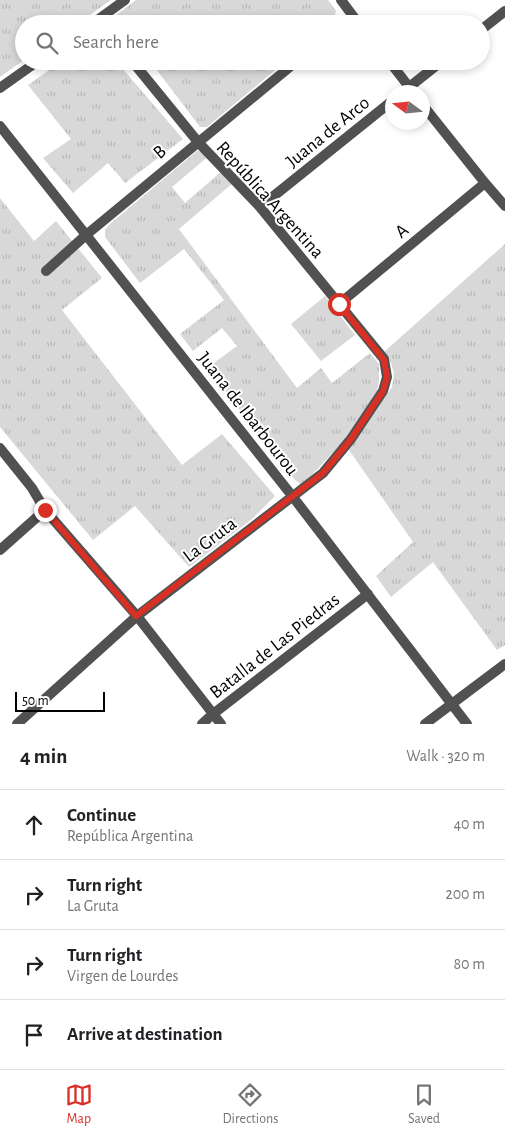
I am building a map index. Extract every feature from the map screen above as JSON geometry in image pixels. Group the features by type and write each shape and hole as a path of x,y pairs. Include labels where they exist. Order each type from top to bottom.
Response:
{"street":[{"path":"106,15 125,0"},
{"path":"341,0 352,15"},
{"path":"490,23 505,11"},
{"path":"0,88 25,70"},
{"name":"República Argentina","path":"139,70 198,142 260,207 384,360"},
{"name":"B","path":"46,271 86,235 286,70"},
{"path":"395,70 405,85"},
{"path":"416,85 432,70"},
{"name":"Juana de Arco","path":"260,207 385,107"},
{"path":"430,114 505,206"},
{"name":"Juana de Ibarbourou","path":"0,126 293,497 466,724"},
{"name":"A","path":"339,304 485,183"},
{"name":"La Gruta","path":"17,724 136,616 323,473 351,439 383,391 387,377 384,360"},
{"path":"0,448 32,488 45,510 136,616 221,724"},
{"path":"0,550 45,510"},
{"name":"Batalla de Las Piedras","path":"202,724 368,594"},
{"path":"425,724 505,664"}],"green space":[{"path":"0,0 111,0 90,15 15,15 15,66 0,77"},
{"path":"136,0 328,0 336,11 335,15 116,15"},
{"path":"49,70 124,70 183,139 125,183 108,163 73,193 43,158 71,139 28,85"},
{"path":"157,70 275,70 207,127 200,127"},
{"path":"197,151 210,155 172,187 185,203 223,170 233,183 179,229 297,388 321,368 332,383 370,353 379,364 377,391 347,438 303,484 300,484 289,474 207,368 237,346 222,328 193,351 180,334 224,300 184,249 140,283 105,237 105,230 111,223"},
{"path":"0,198 34,241 56,221 102,278 62,310 182,465 222,434 275,496 252,519 189,567 135,506 93,540 0,427"},
{"path":"505,244 505,645 497,650 433,562 391,597 376,576 413,542 349,450 392,387 394,373 391,363 384,352"},
{"path":"325,296 355,335 321,361 291,324"}],"route":[{"path":"45,510 136,616 323,473 351,439 383,391 387,377 384,360 339,304"}]}
